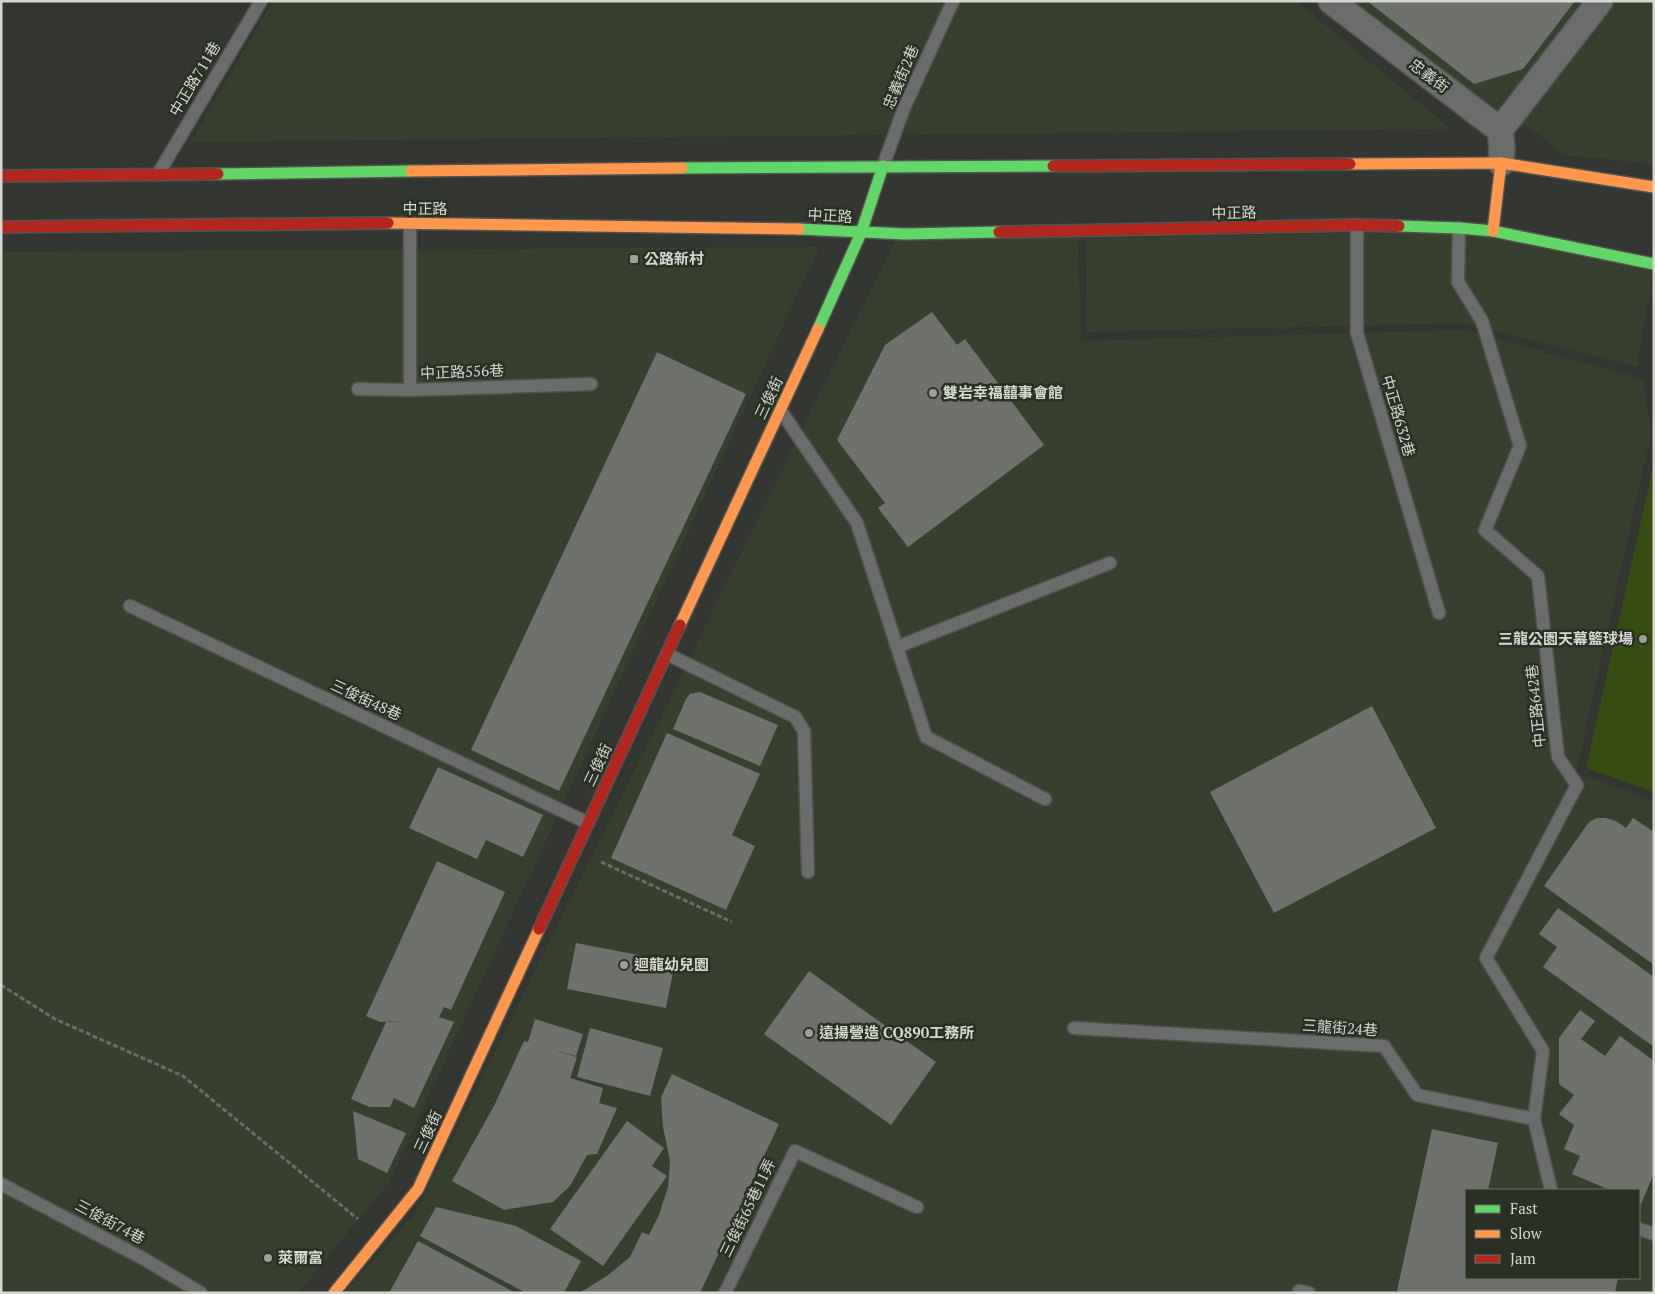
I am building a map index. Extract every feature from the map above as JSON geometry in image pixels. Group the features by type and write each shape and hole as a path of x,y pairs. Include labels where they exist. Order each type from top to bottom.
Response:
{"main road":[{"path":"1,176 883,166 1501,163 1654,187"},
{"path":"1493,231 1501,163"},
{"name":"三俊街","path":"334,1293 418,1188 780,410 860,233 883,166"},
{"name":"中正路","path":"1,227 410,223 817,229 860,233 906,234 1357,225 1493,231 1654,264"}],"street":[{"name":"忠義街","path":"1332,1 1500,130"},
{"path":"1501,163 1500,130 1600,1"}],"lane":[{"name":"中正路711巷","path":"158,174 261,1"},
{"name":"忠義街2巷","path":"883,166 904,108 952,1"},
{"name":"中正路556巷","path":"410,223 410,390 591,384"},
{"name":"中正路632巷","path":"1357,225 1357,333 1439,613"},
{"name":"中正路642巷","path":"1458,228 1458,282 1482,321 1520,446 1485,530 1538,576 1558,757 1577,785 1486,958 1543,1051 1534,1119"},
{"path":"358,389 410,390"},
{"path":"780,410 857,523 926,737 1045,800"},
{"path":"897,647 1110,563"},
{"name":"三俊街48巷","path":"130,606 588,823"},
{"path":"667,654 794,717 799,724 804,732 808,872"},
{"name":"三龍街24巷","path":"1074,1028 1384,1046 1417,1095 1534,1119"},
{"path":"1534,1119 1551,1189"},
{"name":"三俊街65巷11弄","path":"725,1293 795,1151 917,1207"},
{"name":"三俊街74巷","path":"1,1184 136,1254 201,1293"},
{"path":"1640,1229 1654,1234"}],"path":[{"path":"575,850 732,922"},
{"path":"1,985 55,1019 183,1076 380,1237"}],"shaded area":[{"path":"273,1 1296,1 1451,129 191,142"},
{"path":"1352,1 1654,1 1654,164 1562,155 1537,133 1493,108"},
{"path":"1489,229 1653,269 1637,367 1464,323 1087,332 1086,239"},
{"path":"1078,232 1081,341 1464,330 1643,379 1651,434 1576,773 1654,800 1654,1293 345,1293 417,1211 897,237"},
{"path":"819,247 389,1182 298,1293 1,1293 1,252"}],"green space":[{"path":"1654,463 1654,792 1586,768"}],"building":[{"path":"1367,1 1575,1 1523,69 1474,84"},
{"name":"雙岩幸福囍事會館","path":"932,312 957,345 965,339 1044,445 908,547 878,508 885,503 837,440 885,345"},
{"path":"657,352 746,394 559,791 471,750"},
{"path":"700,692 778,725 760,766 673,729 686,699 690,694"},
{"path":"1372,706 1436,828 1274,913 1210,792"},
{"path":"667,733 760,774 732,835 755,846 726,910 611,858"},
{"path":"438,767 543,815 523,857 486,840 477,859 409,828"},
{"path":"1597,818 1616,821 1626,828 1633,818 1654,832 1654,965 1544,886 1589,822"},
{"path":"437,861 505,892 451,1010 444,1007 439,1017 454,1022 414,1108 394,1098 390,1107 369,1107 351,1099 386,1022 403,1021 380,1022 366,1016"},
{"path":"1558,908 1654,977 1654,1047 1543,967 1557,947 1539,934"},
{"path":"576,943 675,962 666,1008 567,989"},
{"path":"809,971 936,1062 891,1125 764,1034"},
{"path":"1580,1010 1595,1021 1581,1039 1605,1056 1620,1036 1654,1061 1654,1173 1641,1204 1640,1189 1608,1189 1572,1174 1580,1156 1564,1149 1574,1125 1559,1114 1574,1095 1559,1084 1559,1038"},
{"path":"535,1019 583,1034 576,1056 550,1049 577,1057 570,1078 603,1088 599,1103 617,1108 597,1154 587,1155 570,1186 553,1202 504,1210 452,1181 495,1104 524,1041 528,1042"},
{"path":"590,1028 663,1048 650,1096 577,1077"},
{"path":"672,1074 779,1124 700,1293 579,1293 607,1276 630,1257 642,1232 649,1235 659,1215 668,1187 670,1161 663,1127 661,1097"},
{"path":"353,1111 406,1133 387,1173 358,1159"},
{"path":"627,1121 664,1148 652,1166 667,1176 603,1266 550,1229"},
{"path":"1432,1129 1498,1143 1488,1189 1465,1189 1465,1279 1618,1279 1615,1293 1403,1293 1397,1291"},
{"path":"436,1207 516,1226 581,1261 564,1293 526,1293 420,1236"},
{"path":"418,1241 516,1293 389,1293"}],"traffic: fast":[{"path":"818,329 861,233 883,166"},
{"path":"682,168 1053,166"},
{"path":"218,174 411,171"},
{"path":"1399,226 1493,231 1654,264"},
{"path":"799,229 906,234 999,232"}],"traffic: slow":[{"path":"1350,164 1501,163 1654,187"},
{"path":"1493,231 1501,163"},
{"path":"411,171 682,168"},
{"path":"388,223 799,229"},
{"path":"680,625 818,329"},
{"path":"334,1293 418,1189 539,929"}],"traffic: jam":[{"path":"1053,166 1350,164"},
{"path":"1,176 218,174"},
{"path":"1,227 388,223"},
{"path":"999,232 1357,225 1399,226"},
{"path":"539,929 680,625"}],"place":[{"name":"公路新村","path":"634,259"},
{"name":"雙岩幸福囍事會館","path":"933,393"},
{"name":"三龍公園天幕籃球場","path":"1643,639"},
{"name":"迴龍幼兒園","path":"624,965"},
{"name":"遠揚營造 CQ890工務所","path":"809,1033"},
{"name":"萊爾富","path":"268,1258"}]}
